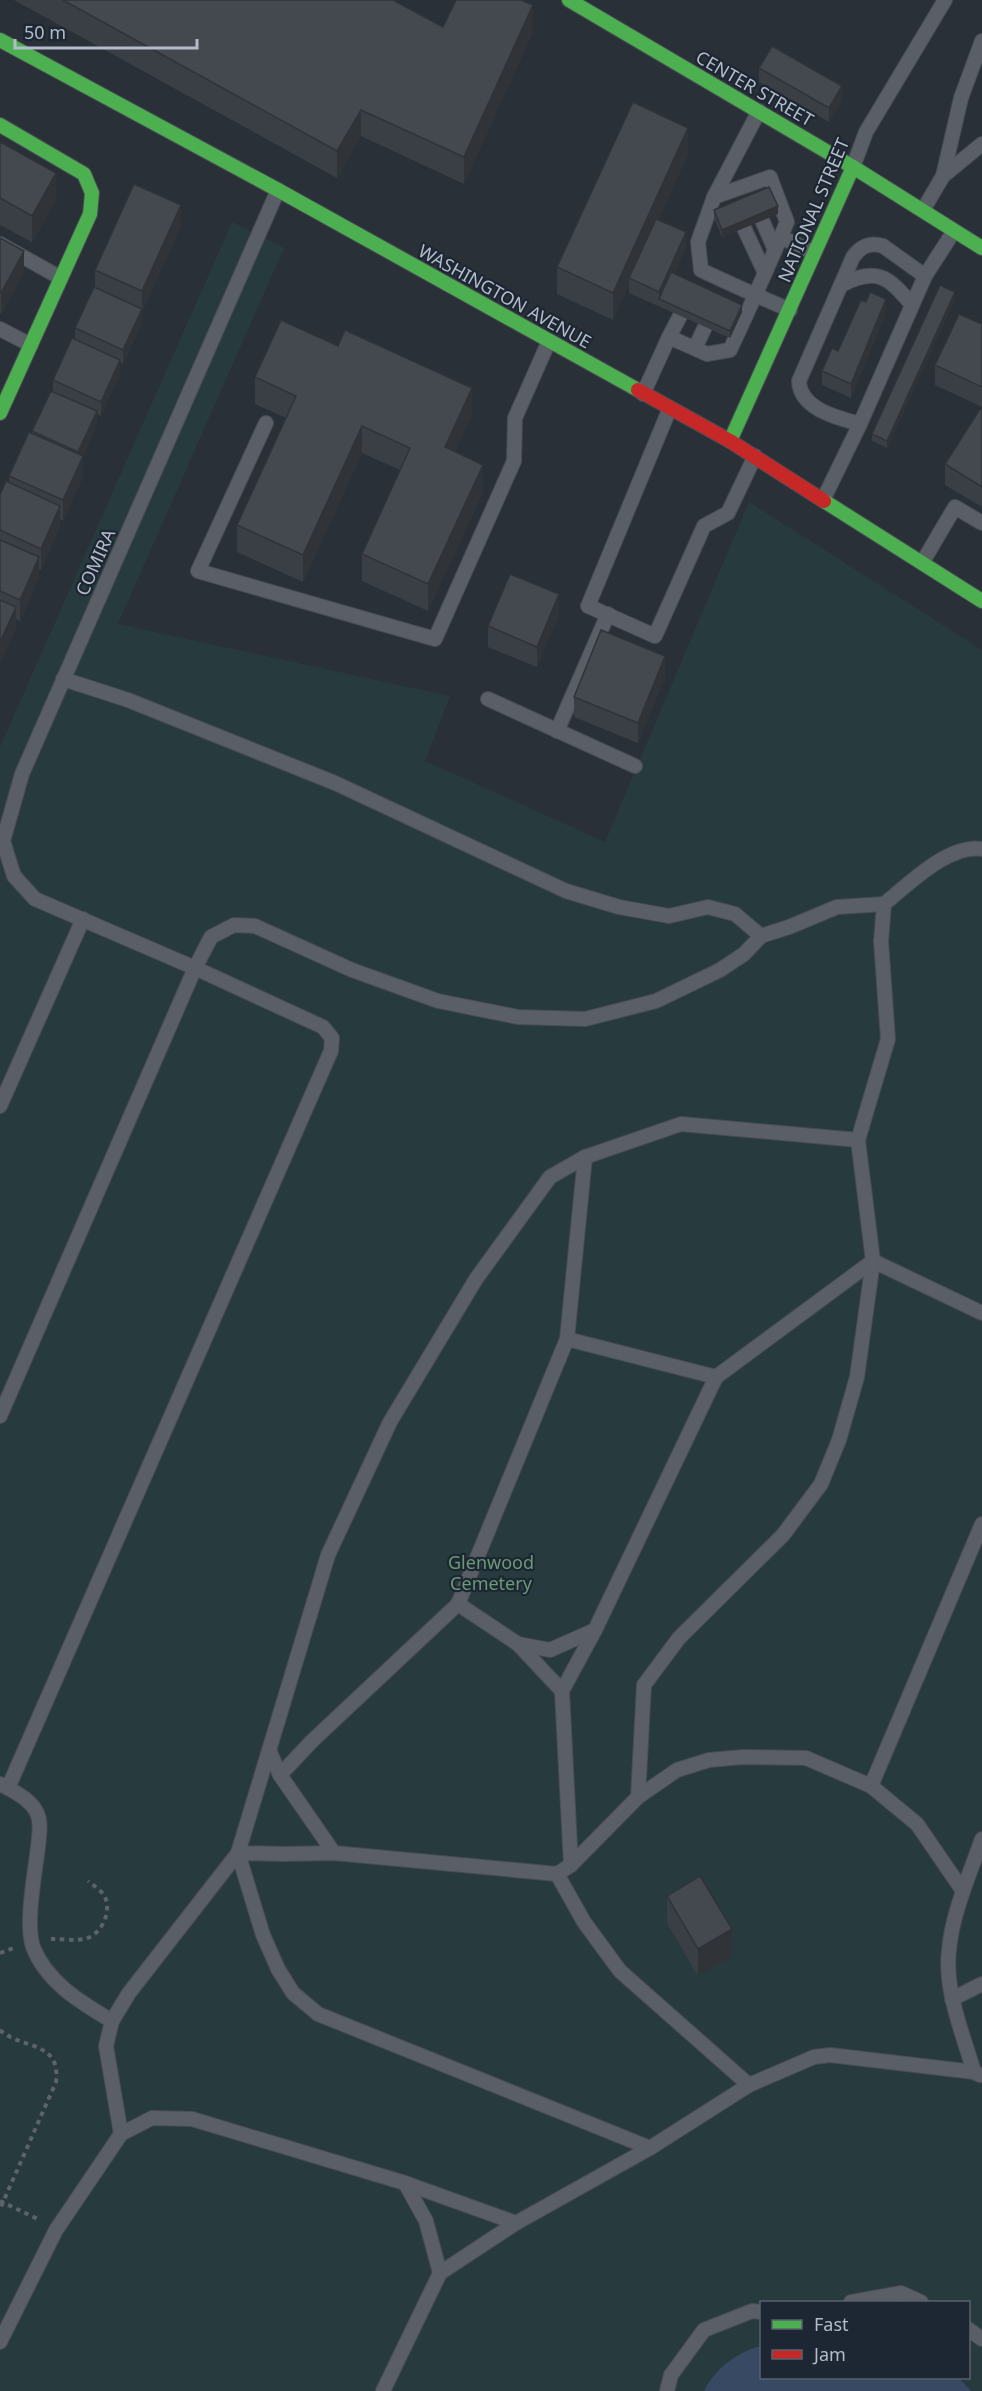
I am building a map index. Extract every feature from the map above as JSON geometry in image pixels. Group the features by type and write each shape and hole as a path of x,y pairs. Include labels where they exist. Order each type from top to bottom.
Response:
{"street":[{"name":"CENTER STREET","path":"569,0 853,167 982,248"},
{"name":"WASHINGTON AVENUE","path":"0,40 278,190 730,441 982,601"},
{"path":"0,125 84,174 92,193 90,214 0,413"},
{"name":"NATIONAL STREET","path":"730,441 853,167"}],"lane":[{"name":"NATIONAL STREET","path":"853,167 866,132 945,0"},
{"path":"923,210 943,176 961,98 982,41"},
{"path":"759,111 698,242 699,275 790,310"},
{"path":"943,176 982,144"},
{"path":"669,337 707,354 730,350 787,222 770,177 721,195"},
{"path":"748,185 754,200"},
{"name":"COMIRA","path":"4,1786 331,1051 332,1038 323,1027 195,968 34,899 14,876 3,840 22,774 278,190"},
{"path":"721,195 735,209"},
{"path":"762,220 778,243 814,254"},
{"path":"744,228 765,273"},
{"path":"823,500 860,424 925,276 954,231"},
{"path":"0,244 61,278"},
{"path":"860,424 840,418 807,402 799,388 799,381 853,257 857,251 869,244 883,246 925,276"},
{"path":"841,285 862,275 877,275 894,284 912,305"},
{"path":"643,394 680,316"},
{"path":"695,348 705,327"},
{"path":"0,329 30,345"},
{"path":"266,423 198,570 435,639 514,461 514,418 549,341"},
{"path":"670,408 588,606 655,636 704,526 728,513 755,456"},
{"path":"922,563 956,507 982,523"},
{"path":"557,731 608,614"},
{"path":"63,679 128,700 335,783 566,891 619,908 669,916 708,907 735,914 760,936"},
{"path":"488,699 635,766"},
{"path":"0,1416 195,968 211,937 234,925 255,926 352,970 438,1001 518,1017 585,1019 656,1001 720,970 744,954 760,936 837,907 884,904 940,860 973,848 982,849"},
{"path":"638,1797 644,1685 679,1638 783,1534 821,1484 838,1440 857,1377 873,1261 858,1140 888,1039 881,941 884,904"},
{"path":"0,1106 83,919"},
{"path":"121,2134 106,2046 112,2022 129,1993 238,1853 328,1555 390,1422 476,1279 550,1177 585,1157 681,1124 858,1140"},
{"path":"280,1775 312,1741 458,1604 567,1339 585,1157"},
{"path":"873,1261 982,1313"},
{"path":"571,1865 562,1691 595,1630 716,1377 873,1261"},
{"path":"567,1339 716,1377"},
{"path":"871,1786 982,1524"},
{"path":"458,1604 518,1644 562,1691"},
{"path":"518,1644 550,1650 595,1630"},
{"path":"269,1750 280,1775 334,1853"},
{"path":"238,1853 334,1853 557,1874 571,1865 638,1797 677,1770 709,1760 743,1757 806,1758 871,1786 917,1824 963,1891"},
{"path":"4,1786 25,1797 36,1810 40,1826 30,1923 32,1943 50,1976 80,2001 112,2022"},
{"path":"383,2391 440,2273 516,2223 650,2148 748,2085 814,2057 830,2055 978,2074 952,1999 948,1951 963,1891 982,1839"},
{"path":"238,1853 263,1935 278,1969 293,1993 318,2014 650,2148"},
{"path":"557,1874 584,1922 620,1971 748,2085"},
{"path":"952,1999 982,1984"},
{"path":"0,2342 58,2228 121,2134 152,2118 192,2118 405,2183 516,2223"},
{"path":"405,2183 426,2222 440,2273"},
{"path":"857,2301 901,2293 919,2301"},
{"path":"667,2391 671,2375 704,2330 752,2311 760,2312"},
{"path":"970,2330 982,2339"}],"path":[{"path":"0,1953 51,1939 86,1939 96,1932 104,1921 108,1909 105,1896 88,1881"},
{"path":"0,2030 46,2052 54,2060 57,2070 56,2082 0,2209"},
{"path":"2,2202 58,2228"}],"green space":[{"name":"Glenwood Cemetery","path":"232,222 284,248 118,624 450,696 425,761 605,842 749,502 982,650 982,2391 0,2391 0,747"}],"water":[{"path":"760,2346 760,2379 960,2379 971,2391 704,2391 708,2383 728,2362"}],"building":[{"path":"63,0 393,0 443,27 456,0 521,0 533,5 464,157 361,110 337,151"},
{"path":"772,46 842,86 829,108 759,68"},
{"path":"633,102 688,128 613,293 557,267"},
{"path":"0,142 56,173 32,216 0,198"},
{"path":"134,184 181,205 142,291 95,270"},
{"path":"769,187 778,206 722,230 714,210"},
{"path":"656,219 686,232 659,292 629,278"},
{"path":"0,238 24,251 1,293 0,292"},
{"path":"671,272 742,305 730,331 659,299"},
{"path":"940,285 955,292 887,441 872,434"},
{"path":"94,287 142,309 123,350 75,328"},
{"path":"870,292 886,299 851,384 822,371 832,348 838,351 861,300 866,302"},
{"path":"959,314 982,324 982,387 935,365"},
{"path":"281,320 338,346 345,330 472,388 445,447 483,465 428,584 362,554 410,448 362,426 303,555 237,525 296,396 255,377"},
{"path":"72,338 120,360 101,402 53,380"},
{"path":"51,391 97,411 78,452 32,431"},
{"path":"980,409 982,410 982,487 945,464"},
{"path":"29,432 83,456 63,500 9,476"},
{"path":"6,481 60,506 41,549 0,530 0,495"},
{"path":"0,540 39,557 20,600 0,591"},
{"path":"510,574 559,594 537,647 488,626"},
{"path":"0,600 16,607 0,642"},
{"path":"601,630 665,656 638,723 574,697"},
{"path":"700,1876 732,1929 698,1949 667,1896"}],"traffic: fast":[{"path":"569,0 853,167 982,248"},
{"path":"0,40 278,190 638,390"},
{"path":"0,125 84,174 92,193 90,214 0,413"},
{"path":"730,441 853,167"},
{"path":"824,501 982,601"}],"traffic: jam":[{"path":"638,390 730,441 824,501"}]}
